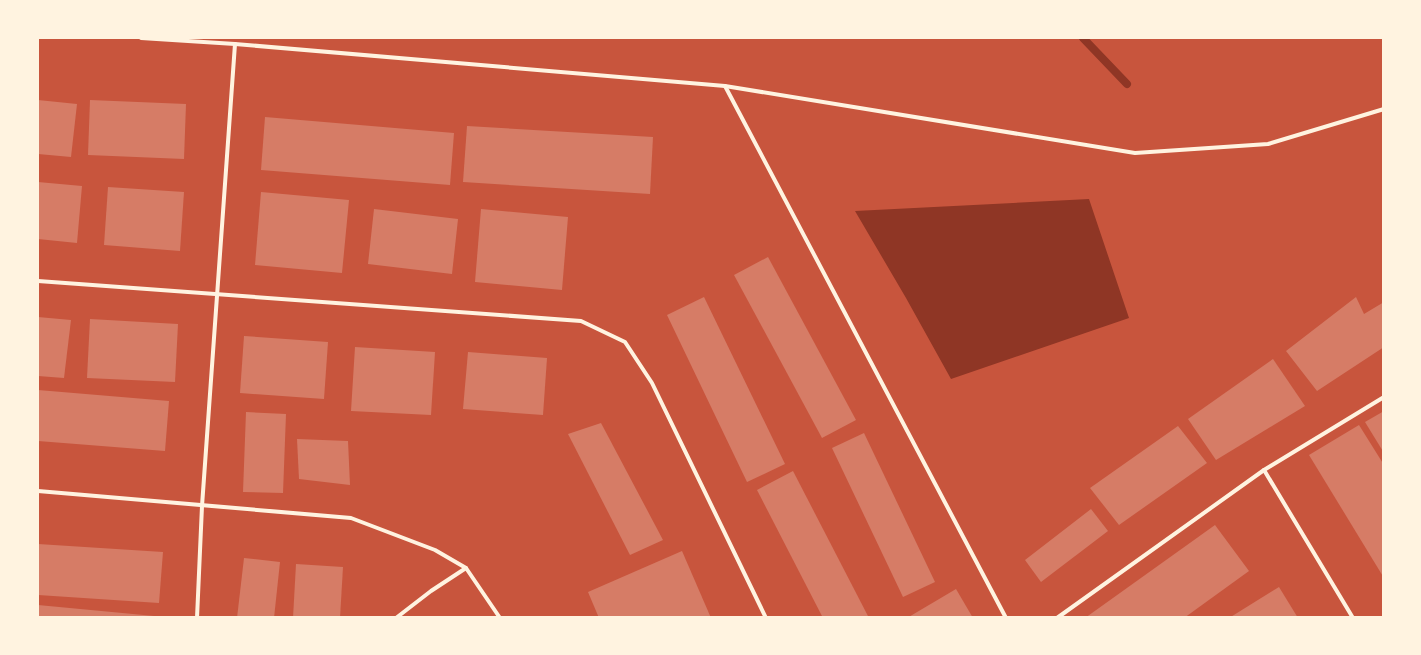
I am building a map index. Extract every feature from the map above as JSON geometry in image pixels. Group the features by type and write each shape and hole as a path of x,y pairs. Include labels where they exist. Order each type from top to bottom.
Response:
{"lane":[{"path":"142,38 235,44 725,86 1135,154 1268,144 1384,109"},
{"path":"197,618 202,506 235,44"},
{"path":"725,86 1006,618"},
{"path":"38,281 581,321 625,342 652,383 766,618"},
{"path":"1058,618 1264,470 1384,397"},
{"path":"1264,470 1353,618"},
{"path":"38,491 351,518 435,550 466,568 500,618"},
{"path":"396,618 431,591 466,568"}],"shaded area":[{"path":"1089,199 1129,318 951,379 855,211"}],"building":[{"path":"38,100 77,104 71,157 38,154"},
{"path":"90,100 186,104 184,159 88,155"},
{"path":"265,117 454,133 450,185 261,170"},
{"path":"467,126 653,137 650,194 463,182"},
{"path":"38,182 82,186 77,243 38,239"},
{"path":"108,187 184,192 180,251 104,245"},
{"path":"261,192 349,200 342,273 255,265"},
{"path":"374,209 458,219 452,274 368,264"},
{"path":"481,209 568,217 562,290 475,282"},
{"path":"768,257 856,420 822,438 734,275"},
{"path":"704,297 785,464 747,482 667,315"},
{"path":"1356,297 1364,314 1384,302 1384,347 1317,391 1286,351"},
{"path":"38,317 71,320 64,378 38,376"},
{"path":"90,319 178,324 175,382 87,378"},
{"path":"244,336 328,342 324,399 240,393"},
{"path":"355,347 435,352 431,415 351,411"},
{"path":"468,352 547,358 543,415 463,409"},
{"path":"1273,359 1305,406 1216,460 1188,419"},
{"path":"38,390 169,401 165,451 38,441"},
{"path":"1384,411 1384,453 1365,422"},
{"path":"246,412 286,414 283,493 243,492"},
{"path":"601,423 663,540 630,555 568,434"},
{"path":"1359,425 1384,465 1384,578 1309,455"},
{"path":"1178,426 1207,463 1119,525 1090,488"},
{"path":"864,433 935,582 903,597 832,448"},
{"path":"297,439 348,441 350,485 299,479"},
{"path":"793,471 869,618 823,618 757,490"},
{"path":"1091,509 1108,531 1041,582 1025,560"},
{"path":"1215,525 1249,571 1184,618 1085,618"},
{"path":"38,544 163,552 159,603 38,595"},
{"path":"682,551 711,618 599,618 588,592"},
{"path":"244,558 280,562 274,618 237,618"},
{"path":"296,564 343,567 340,618 293,618"},
{"path":"1279,587 1298,618 1229,618"},
{"path":"956,589 973,618 907,618"},
{"path":"38,605 154,616 154,618 38,618"}],"waterway":[{"path":"1083,38 1127,84"}]}
